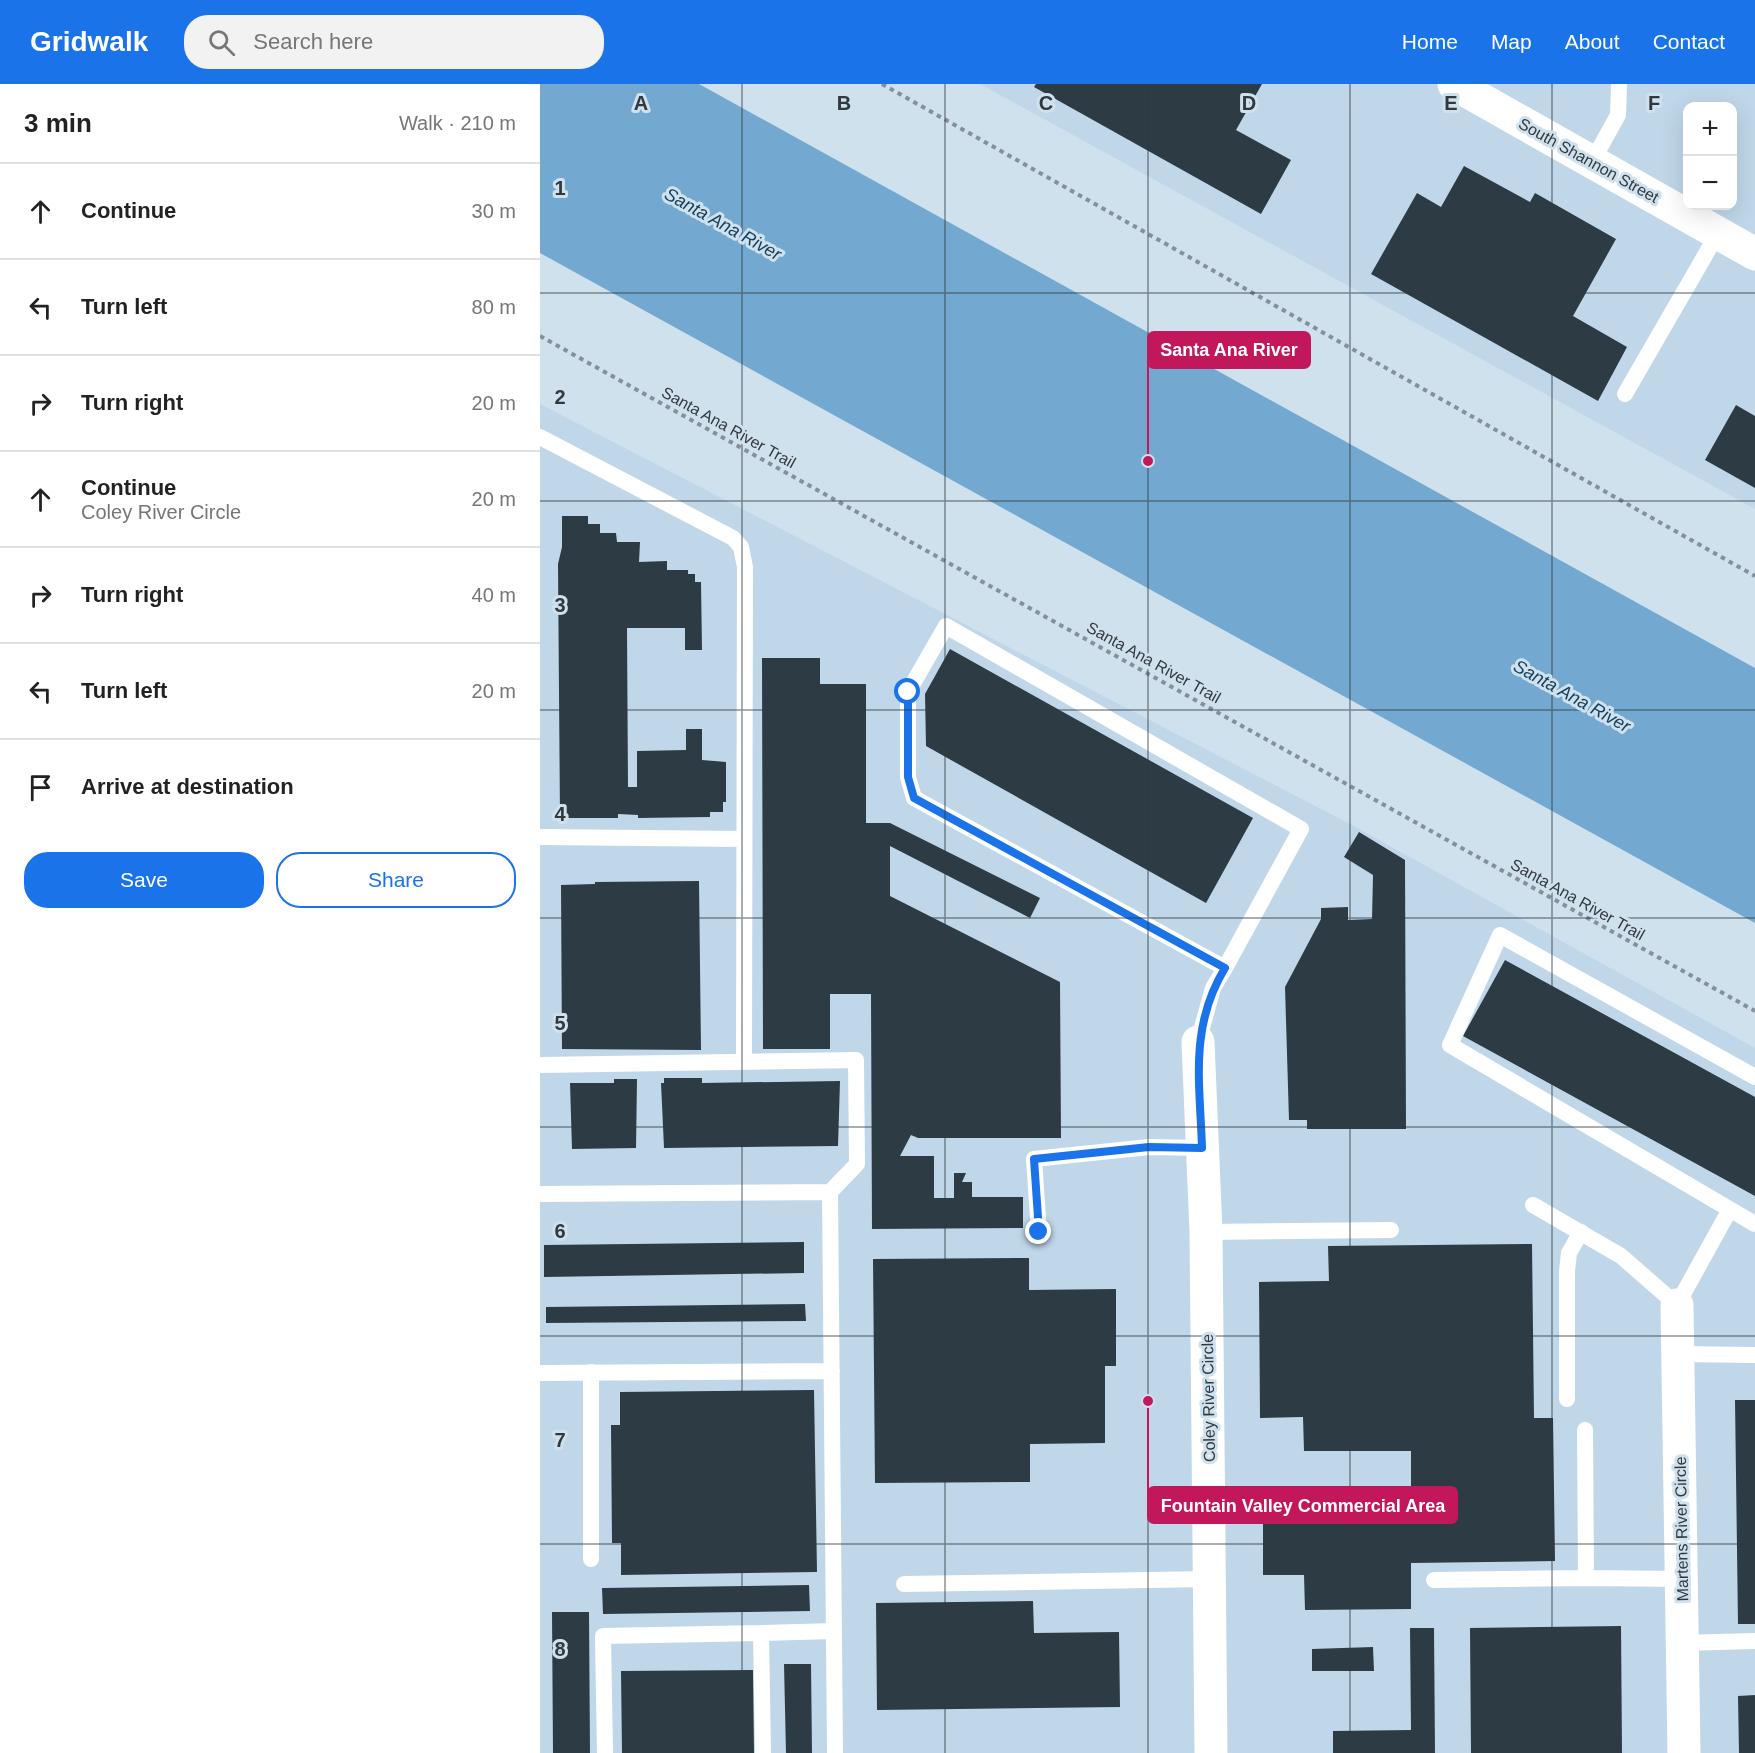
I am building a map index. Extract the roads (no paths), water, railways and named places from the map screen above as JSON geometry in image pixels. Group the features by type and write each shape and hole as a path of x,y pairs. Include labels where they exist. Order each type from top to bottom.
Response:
{"street":[{"name":"South Shannon Street","path":"1461,86 1755,254"},
{"name":"Coley River Circle","path":"1198,1042 1206,1232 1211,1753"},
{"name":"Martens River Circle","path":"1677,1305 1684,1753"}],"lane":[{"path":"1592,162 1618,115 1619,84"},
{"path":"1624,394 1718,232"},
{"path":"540,437 733,538 741,547 745,567 744,1062"},
{"path":"1198,1042 1213,988 1225,968 1301,829 946,626 908,692 908,777 914,798 1225,968"},
{"path":"540,837 744,839"},
{"path":"1755,1077 1500,935 1450,1045 1755,1224"},
{"path":"540,1065 856,1060 857,1164 830,1192 836,1753"},
{"path":"1039,1232 1034,1159 1149,1147 1202,1148"},
{"path":"540,1194 830,1192"},
{"path":"1533,1205 1621,1256 1677,1305 1729,1210"},
{"path":"1206,1232 1391,1230"},
{"path":"1567,1400 1567,1271 1569,1253 1581,1232"},
{"path":"1678,1354 1755,1355"},
{"path":"540,1373 832,1371"},
{"path":"591,1372 591,1559"},
{"path":"1585,1430 1586,1578"},
{"path":"904,1584 1209,1579"},
{"path":"1434,1580 1681,1579"},
{"path":"605,1753 603,1636 834,1631"},
{"path":"761,1633 763,1753"},
{"path":"1682,1643 1755,1641"}],"place":[{"name":"Santa Ana River","path":"1148,461"},
{"name":"Fountain Valley Commercial Area","path":"1148,1401"}]}
